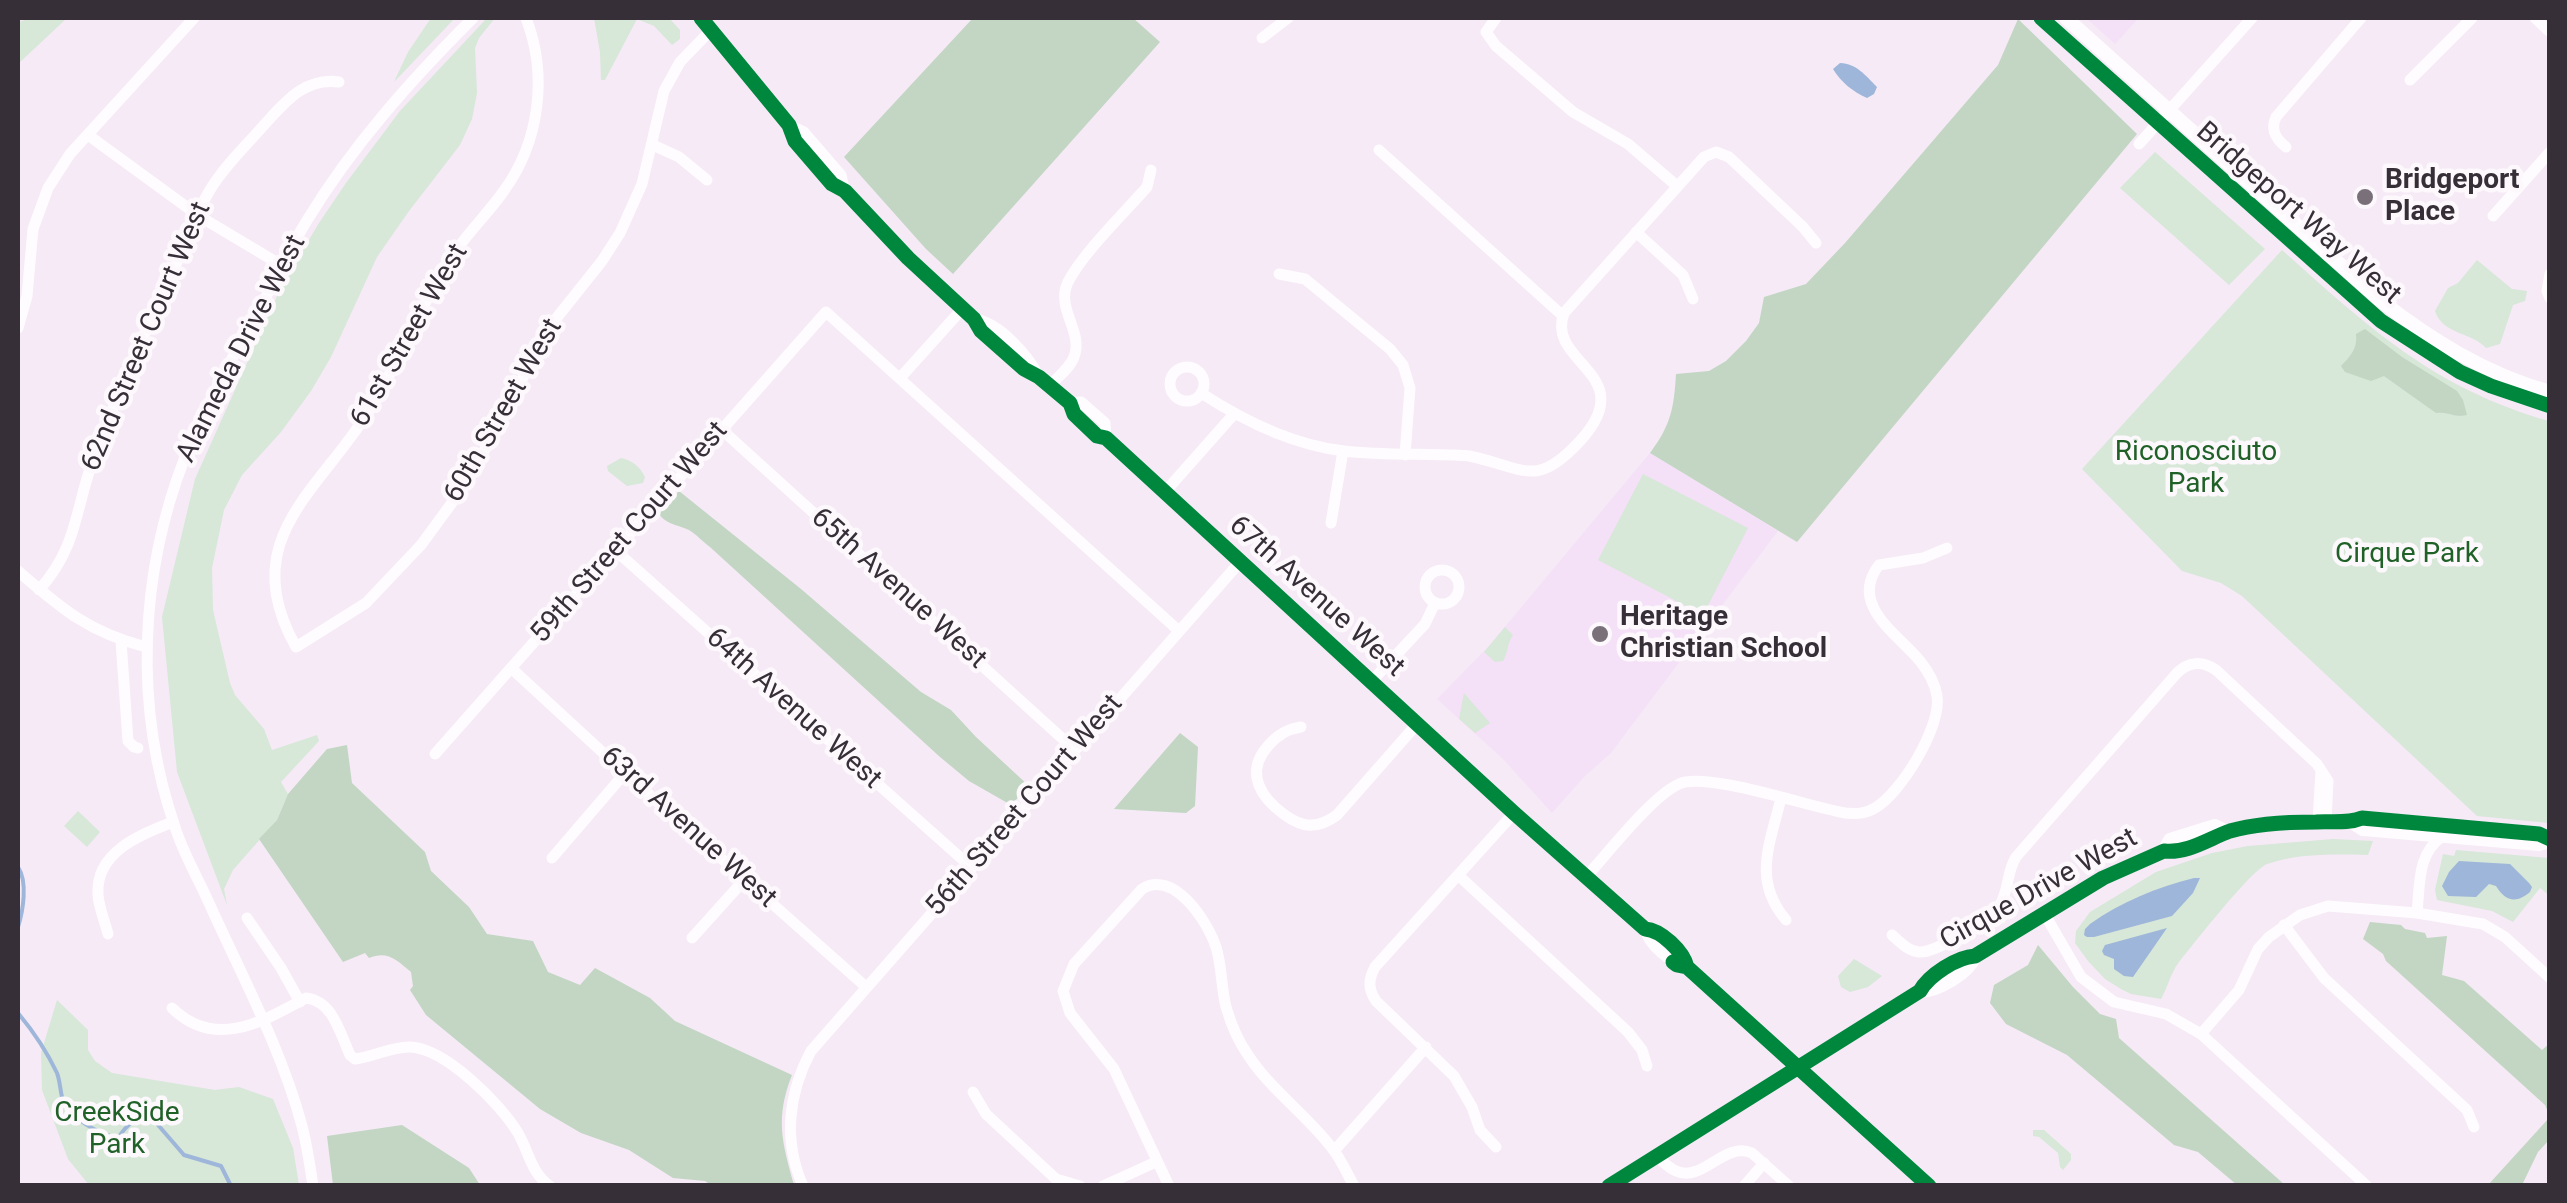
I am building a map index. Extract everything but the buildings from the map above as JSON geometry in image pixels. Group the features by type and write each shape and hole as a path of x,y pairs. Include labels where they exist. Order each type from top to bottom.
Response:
{"main road":[{"name":"Bridgeport Way West","path":"2040,18 2381,321 2476,380 2550,406"},
{"name":"Bridgeport Way West","path":"2066,18 2402,318 2468,359 2550,392"},
{"name":"Cirque Drive West","path":"1609,1186 1920,990 1931,991 1971,966 1975,956 2044,913 2102,878 2164,850 2173,852 2227,832 2266,825 2352,822 2362,818 2538,834 2550,840"},
{"name":"Cirque Drive West","path":"2352,822 2363,829 2406,833 2539,844 2550,840"}],"street":[{"path":"18,328 27,296 30,245 40,208 59,168 194,18"},
{"name":"Alameda Drive West","path":"313,1186 302,1127 282,1065 173,822 159,777 150,730 146,647 154,576 168,510 185,457 220,379 281,265 316,206 368,133 404,89 473,18"},
{"name":"61st Street West","path":"296,648 276,596 275,565 284,531 298,505 370,409 434,285 453,254 503,193 524,155 536,116 538,76 526,18"},
{"name":"67th Avenue West","path":"701,18 789,125 795,141 826,178 846,191 908,258 974,319 987,321 1030,360 1044,382 1070,403 1074,414 1097,436 1106,438 1645,929 1646,938 1677,965 1687,967 1929,1186"},
{"path":"1262,38 1288,18"},
{"path":"1496,18 1486,34 1537,82 1585,120 1628,144 1676,186"},
{"path":"2138,144 2252,18"},
{"path":"2286,148 2275,135 2276,117 2362,18"},
{"path":"2410,80 2472,18"},
{"path":"2534,18 2550,32"},
{"name":"60th Street West","path":"296,648 366,603 412,556 444,515 483,455 547,330 602,262 620,233 642,184 659,108 671,76 711,30"},
{"name":"62nd Street Court West","path":"40,590 70,545 88,474 107,422 211,187 292,95 322,80 339,82"},
{"path":"88,135 199,216 281,265"},
{"path":"652,145 679,157 707,180"},
{"path":"1379,150 1563,316"},
{"path":"1201,392 1234,414 1290,438 1343,451 1469,456 1530,472 1547,469 1562,460 1596,421 1602,400 1598,386 1563,337 1563,316 1702,159 1714,152 1732,160 1816,243"},
{"path":"2493,216 2550,152"},
{"path":"1044,382 1075,356 1076,338 1064,302 1066,285 1079,264 1147,187 1152,170"},
{"path":"1636,232 1683,276 1693,299"},
{"path":"1279,274 1305,279 1403,364 1410,388 1405,455"},
{"path":"2550,274 2546,291 2550,298"},
{"path":"962,308 900,378 1179,631"},
{"name":"59th Street Court West","path":"435,754 826,312 900,378"},
{"path":"1164,492 1234,414"},
{"name":"65th Avenue West","path":"722,429 1074,750"},
{"path":"1331,522 1343,451"},
{"path":"1586,877 1652,805 1686,781 1703,780 1833,811 1857,814 1878,807 1900,784 1935,719 1937,696 1920,661 1877,614 1872,574 1880,565 1923,558 1947,548"},
{"name":"64th Avenue West","path":"616,550 971,867"},
{"name":"56th Street Court West","path":"803,1186 791,1143 791,1104 811,1051 1240,562"},
{"path":"18,571 89,628 146,647"},
{"path":"1372,681 1425,624 1435,602"},
{"path":"121,641 128,741 138,748"},
{"path":"1892,935 1908,948 1923,952 1994,912 2002,901 2008,872 2020,852 2176,673 2195,663 2216,670 2309,754 2328,782 2322,822"},
{"name":"63rd Avenue West","path":"511,668 865,986"},
{"path":"1301,727 1282,733 1263,752 1256,777 1266,799 1289,820 1306,826 1324,824 1337,816 1417,724"},
{"path":"552,858 625,774"},
{"path":"1781,798 1768,851 1766,883 1771,900 1786,920"},
{"path":"1496,1147 1480,1130 1454,1076 1376,1001 1369,982 1375,967 1514,813"},
{"path":"108,934 98,895 99,880 106,866 129,841 173,822"},
{"path":"2406,833 2423,858"},
{"path":"2417,912 2423,858 2443,836"},
{"path":"1458,875 1628,1032 1642,1050 1647,1066"},
{"path":"692,938 745,879"},
{"path":"1169,1186 1114,1069 1066,1006 1063,996 1074,964 1142,890 1159,883 1172,888 1207,926 1219,958 1227,1010 1244,1049 1261,1073 1334,1151 1354,1186"},
{"path":"2201,1034 2240,990 2258,949 2300,914 2328,906 2417,912 2484,924 2505,937 2550,978"},
{"path":"2044,913 2080,977 2089,985 2114,1002 2166,1014 2201,1034 2367,1186"},
{"path":"247,918 300,1002"},
{"path":"2284,925 2324,978 2468,1110 2474,1126"},
{"path":"172,1008 193,1024 223,1031 263,1020 306,998 314,999 326,1006 355,1059 406,1047 423,1049 484,1090 524,1144 535,1172 550,1186"},
{"path":"1334,1151 1426,1047"},
{"path":"973,1092 986,1114 1056,1179 1080,1186"},
{"path":"1656,1156 1680,1173 1698,1170 1738,1149 1752,1153 1789,1186"},
{"path":"1103,1186 1156,1162"},
{"path":"1744,1186 1764,1163"}],"shaded area":[{"path":"2086,18 2139,18 2115,44"},
{"name":"Heritage Christian School","path":"1650,453 1778,531 1611,753 1552,813 1503,759 1437,699 1488,647"}],"green space":[{"path":"67,18 18,64 18,22"},
{"path":"431,18 455,18 394,82 408,52"},
{"path":"487,18 495,18 475,48 477,93 472,119 460,145 377,257 311,391 242,475 224,510 212,568 213,610 230,683 235,695 264,729 272,750 317,735 319,741 281,782 288,794 277,820 233,870 224,889 227,905 177,772 162,617 195,479 282,285 319,223 400,111"},
{"path":"594,18 669,18 680,30 680,39 672,45 654,26 637,19 605,80 601,80"},
{"path":"973,18 1133,18 1160,42 953,274 844,157"},
{"path":"2018,19 2137,134 1797,542 1650,453 1670,416 1676,374 1709,371 1726,361 1759,323 1764,297 1806,284 1998,65"},
{"path":"2155,152 2265,249 2229,285 2120,188"},
{"name":"Cirque Park","path":"2282,250 2374,330 2437,373 2508,408 2549,421 2549,823 2477,816 2242,596 2221,583 2182,571 2082,469"},
{"path":"2477,260 2512,289 2527,291 2525,301 2513,305 2500,344 2486,348 2444,325 2435,311 2448,288 2458,283"},
{"path":"2365,329 2457,391 2467,415 2436,413 2384,376 2371,381 2345,372 2341,366 2355,348 2356,334"},
{"path":"621,458 638,467 645,477 643,483 627,486 608,471 607,466"},
{"path":"1643,474 1748,528 1703,615 1598,560"},
{"path":"679,491 921,692 951,710 1029,786 1011,805 969,781 940,757 710,547 689,530 661,517 658,513"},
{"path":"1505,627 1513,635 1503,661 1495,662 1484,652"},
{"path":"1464,693 1490,723 1475,733 1459,719"},
{"path":"1180,733 1198,747 1195,806 1186,813 1114,809"},
{"path":"347,745 352,783 425,852 431,871 469,907 487,934 533,941 548,972 580,985 595,968 650,998 675,1021 792,1075 783,1104 782,1130 794,1185 711,1185 673,1178 629,1150 581,1133 540,1109 426,1015 410,990 411,972 396,960 381,955 369,958 365,953 343,962 259,839 277,820 288,794 327,749"},
{"path":"78,811 100,832 87,847 64,826"},
{"path":"2333,839 2373,841 2368,855 2304,856 2279,860 2259,869 2179,962 2161,999 2131,994 2105,979 2075,943 2076,931 2090,912 2156,872 2212,853 2248,846"},
{"path":"2456,850 2549,858 2549,895 2540,888 2513,922 2492,911 2437,900 2435,890 2443,854 2454,856"},
{"path":"2370,922 2401,925 2425,933 2427,938 2447,936 2442,975 2464,981 2542,1050 2549,1044 2549,1114 2545,1105 2363,939"},
{"path":"2038,945 2100,1014 2116,1019 2119,1038 2285,1185 2237,1185 2198,1152 2174,1145 2067,1055 2006,1024 1990,1003 1994,985 2028,965"},
{"path":"1854,959 1882,976 1868,987 1850,992 1841,987 1838,976"},
{"name":"CreekSide Park","path":"57,1000 88,1030 88,1050 95,1061 112,1073 215,1090 239,1087 273,1099 293,1148 299,1185 89,1185 68,1159 42,1090 41,1053"},
{"path":"2549,1118 2549,1140 2538,1152 2522,1185 2488,1185"},
{"path":"402,1125 469,1168 480,1185 333,1185 327,1136"},
{"path":"2033,1130 2044,1130 2071,1154 2063,1170 2058,1153 2033,1136"}],"water":[{"path":"1840,63 1865,74 1877,87 1874,94 1867,98 1848,86 1833,69"},
{"path":"2459,861 2510,864 2532,887 2525,896 2515,899 2507,898 2489,884 2476,897 2448,896 2442,886"},
{"path":"2200,878 2193,893 2172,916 2094,937 2084,935 2090,924 2127,902"},
{"path":"2167,928 2133,977 2114,969 2114,959 2102,951 2105,945"}],"waterway":[{"path":"18,867 24,888 18,927"},
{"path":"18,1013 49,1057 62,1097 78,1118 93,1129 118,1138 132,1122 152,1118 184,1155 221,1166 231,1186"}],"cycle path":[{"path":"701,18 832,184 845,191 908,258 974,319 981,331 1070,403 1074,414 1097,436 1106,438 1514,813 1645,929 1670,942 1687,967"},
{"path":"2041,18 2381,321 2460,372 2550,406"},
{"path":"1609,1186 1920,991 1944,968 1975,956 2103,878 2164,851 2190,848 2251,826 2362,818 2539,834 2550,839"},
{"path":"1673,962 1687,967 1929,1186"}],"place":[{"name":"Bridgeport Place","path":"2365,197"},
{"name":"Heritage Christian School","path":"1600,634"}],"park label":[{"name":"Riconosciuto Park","path":"2196,469"}]}
